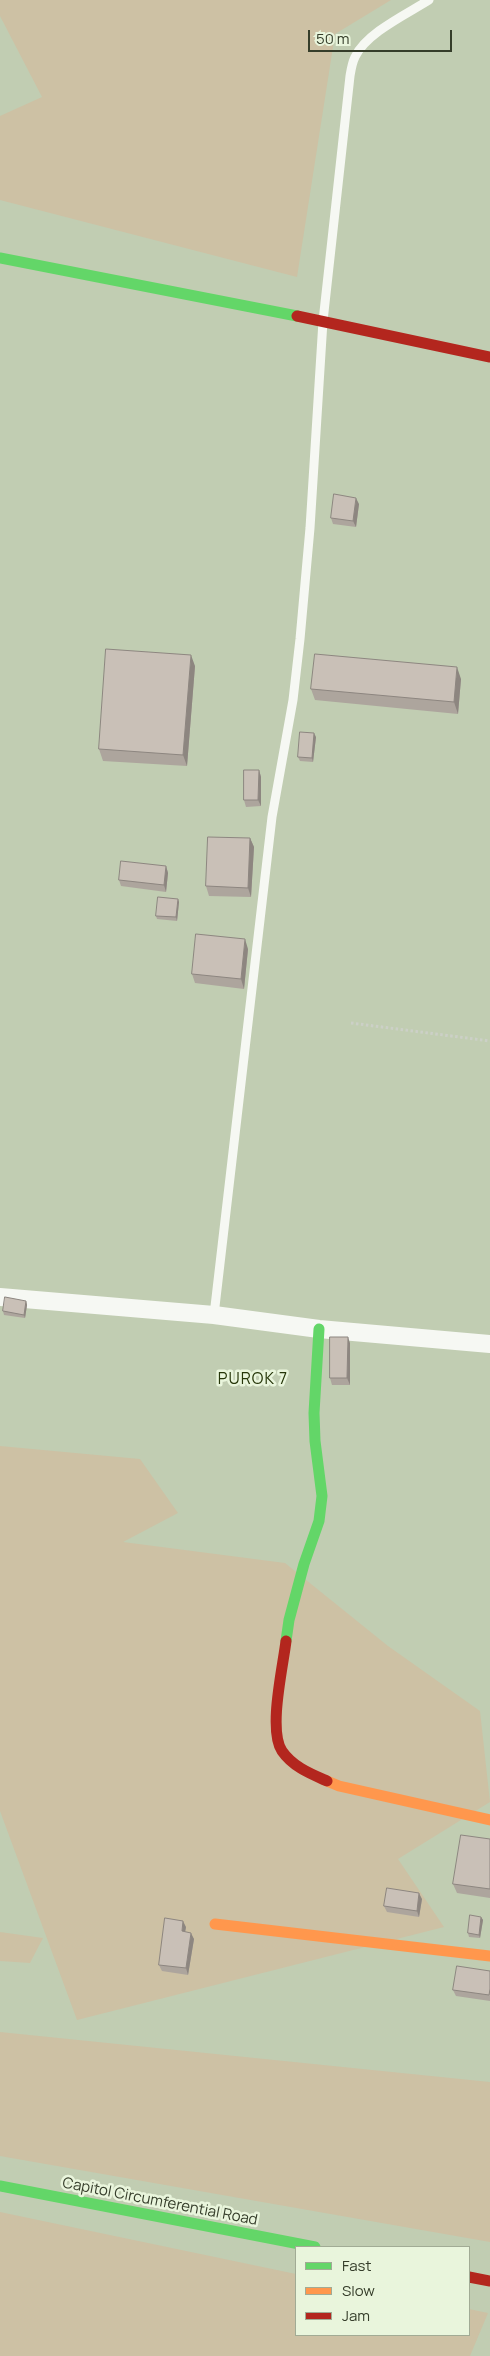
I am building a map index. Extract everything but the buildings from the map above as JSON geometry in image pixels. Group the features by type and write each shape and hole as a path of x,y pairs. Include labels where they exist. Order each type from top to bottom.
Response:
{"street":[{"path":"0,258 322,321 490,357"},
{"path":"0,1297 214,1315 319,1329 490,1344"},
{"path":"319,1329 314,1413 315,1441 322,1496 319,1521 304,1564 289,1620 275,1728 282,1751 302,1770 339,1786 490,1820"},
{"path":"215,1924 490,1956"},
{"name":"Capitol Circumferential Road","path":"0,2186 310,2246"},
{"path":"470,2277 490,2281"}],"lane":[{"path":"214,1315 272,817 293,700 300,639 310,528 322,321 350,76 355,57 364,44 382,30 430,0"}],"path":[{"path":"351,1023 490,1041"}],"shaded area":[{"path":"0,0 391,0 335,34 297,277 0,200 0,116 42,97 0,16"},
{"path":"0,1446 140,1459 178,1513 123,1542 285,1563 388,1646 480,1711 490,1802 398,1859 444,1927 77,2020 0,1811"},
{"path":"0,1932 43,1938 30,1963 0,1961"},
{"path":"0,2032 490,2082 490,2242 0,2156"},
{"path":"0,2212 295,2274 295,2336 470,2336 470,2309 488,2313 470,2356 0,2356"}],"traffic: fast":[{"path":"0,258 297,316"},
{"path":"286,1641 289,1620 304,1564 319,1521 322,1496 315,1441 314,1413 319,1329"},
{"path":"0,2186 310,2246"}],"traffic: slow":[{"path":"327,1781 339,1786 490,1820"},
{"path":"215,1924 490,1956"}],"traffic: jam":[{"path":"297,316 490,357"},
{"path":"286,1641 276,1714 278,1741 286,1757 303,1769 327,1781"},
{"path":"470,2277 490,2281"}],"district":[{"name":"PUROK 7","path":"253,1380"}]}
